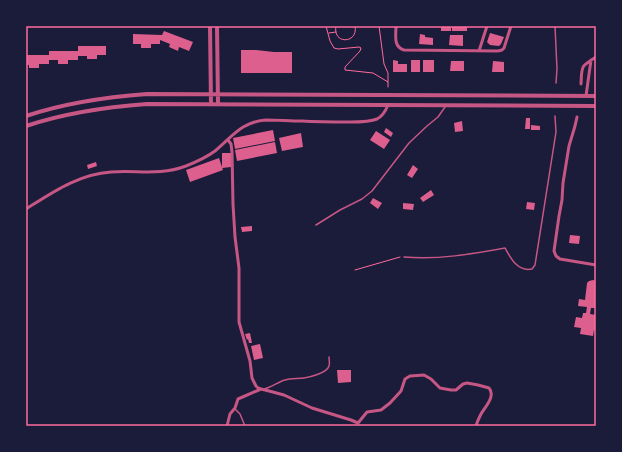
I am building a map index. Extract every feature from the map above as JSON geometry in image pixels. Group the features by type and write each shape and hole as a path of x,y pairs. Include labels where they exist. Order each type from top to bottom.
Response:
{"street":[{"path":"210,26 211,104"},
{"path":"217,26 218,104"},
{"path":"396,26 396,42 400,49 479,51 502,50 511,26"},
{"path":"479,51 487,26"},
{"path":"581,84 582,69 584,64 596,57"},
{"path":"586,96 591,60"},
{"path":"26,116 91,100 147,94 596,96"},
{"path":"26,126 92,110 147,104 596,106"},
{"path":"26,209 67,184 96,174 114,172 152,173 173,171 187,166 213,152 246,125 264,120 334,122 372,120 382,116 388,105"},
{"path":"577,117 569,146 554,252 560,259 596,265"},
{"path":"228,140 231,144 232,152 233,204 239,268 239,322 250,361 252,378 256,386 261,390 284,395 304,405 358,423 367,412 381,410 390,403 401,391 406,377 424,375 431,379 440,388 456,390 467,383 489,388 491,392 490,400 480,415 476,426"},
{"path":"227,426 230,414 235,408 237,401 240,398 261,390"}],"lane":[{"path":"555,26 557,68 556,83"},
{"path":"316,225 340,210 362,199 372,191 404,148 438,117 446,105"},
{"path":"404,257 452,257 505,248 510,258 517,265 524,269 532,269 535,265 556,132 555,116"},
{"path":"261,390 274,386 284,380 305,378 325,371 330,366 329,357"},
{"path":"235,408 246,426"}],"path":[{"path":"326,26 333,46 336,48 361,48 345,66 345,70 373,73 388,82"},
{"path":"336,26 336,32 339,38 348,40 355,34 355,26"},
{"path":"379,26 384,64 388,73 388,87"},
{"path":"328,34 336,32"},
{"path":"355,270 404,257"}],"building":[{"path":"441,26 451,26 451,31 441,31"},
{"path":"452,26 467,26 467,31 452,31"},
{"path":"164,31 193,42 189,51 179,47 178,51 169,47 170,44 160,40 160,44 151,44 151,48 141,48 141,44 133,44 133,34 162,35"},
{"path":"490,33 504,37 499,46 490,45 487,42"},
{"path":"420,34 425,35 425,37 433,38 433,45 419,44"},
{"path":"450,35 463,35 463,46 449,45"},
{"path":"78,46 106,46 106,55 97,55 97,59 87,59 87,56 78,56 78,60 68,60 68,64 58,64 58,60 49,60 49,64 39,64 39,68 29,68 29,65 26,65 26,55 49,55 49,51 78,51"},
{"path":"241,50 292,52 292,73 241,73"},
{"path":"393,60 398,61 398,64 407,64 407,72 393,72"},
{"path":"411,60 420,60 420,72 411,72"},
{"path":"423,60 434,60 434,72 423,72"},
{"path":"451,61 464,61 464,71 450,71"},
{"path":"493,61 504,62 504,72 492,72"},
{"path":"526,118 530,118 530,129 525,129"},
{"path":"462,121 463,131 455,132 454,123"},
{"path":"531,125 540,126 540,130 531,130"},
{"path":"386,128 393,133 391,137 384,132"},
{"path":"273,130 275,141 235,149 233,138"},
{"path":"376,131 390,140 384,149 370,140"},
{"path":"301,133 303,147 282,151 279,138"},
{"path":"275,142 277,153 237,161 235,150"},
{"path":"222,153 231,153 231,167 222,168"},
{"path":"219,158 223,170 190,182 186,170"},
{"path":"96,162 97,166 88,169 87,165"},
{"path":"413,165 418,169 412,178 407,175"},
{"path":"431,190 434,195 423,202 420,198"},
{"path":"373,198 382,203 378,209 370,203"},
{"path":"527,202 535,203 534,210 526,209"},
{"path":"403,203 414,204 413,210 403,209"},
{"path":"252,226 252,231 242,232 241,227"},
{"path":"570,235 580,236 579,244 569,243"},
{"path":"593,280 596,281 596,308 591,308 590,314 596,315 596,330 594,330 593,336 580,334 581,328 574,327 576,317 582,318 583,313 586,313 587,307 578,306 579,299 585,300 587,283"},
{"path":"250,333 252,343 249,343 245,334"},
{"path":"260,344 263,358 254,360 251,346"},
{"path":"337,370 351,370 351,382 338,383"}]}
